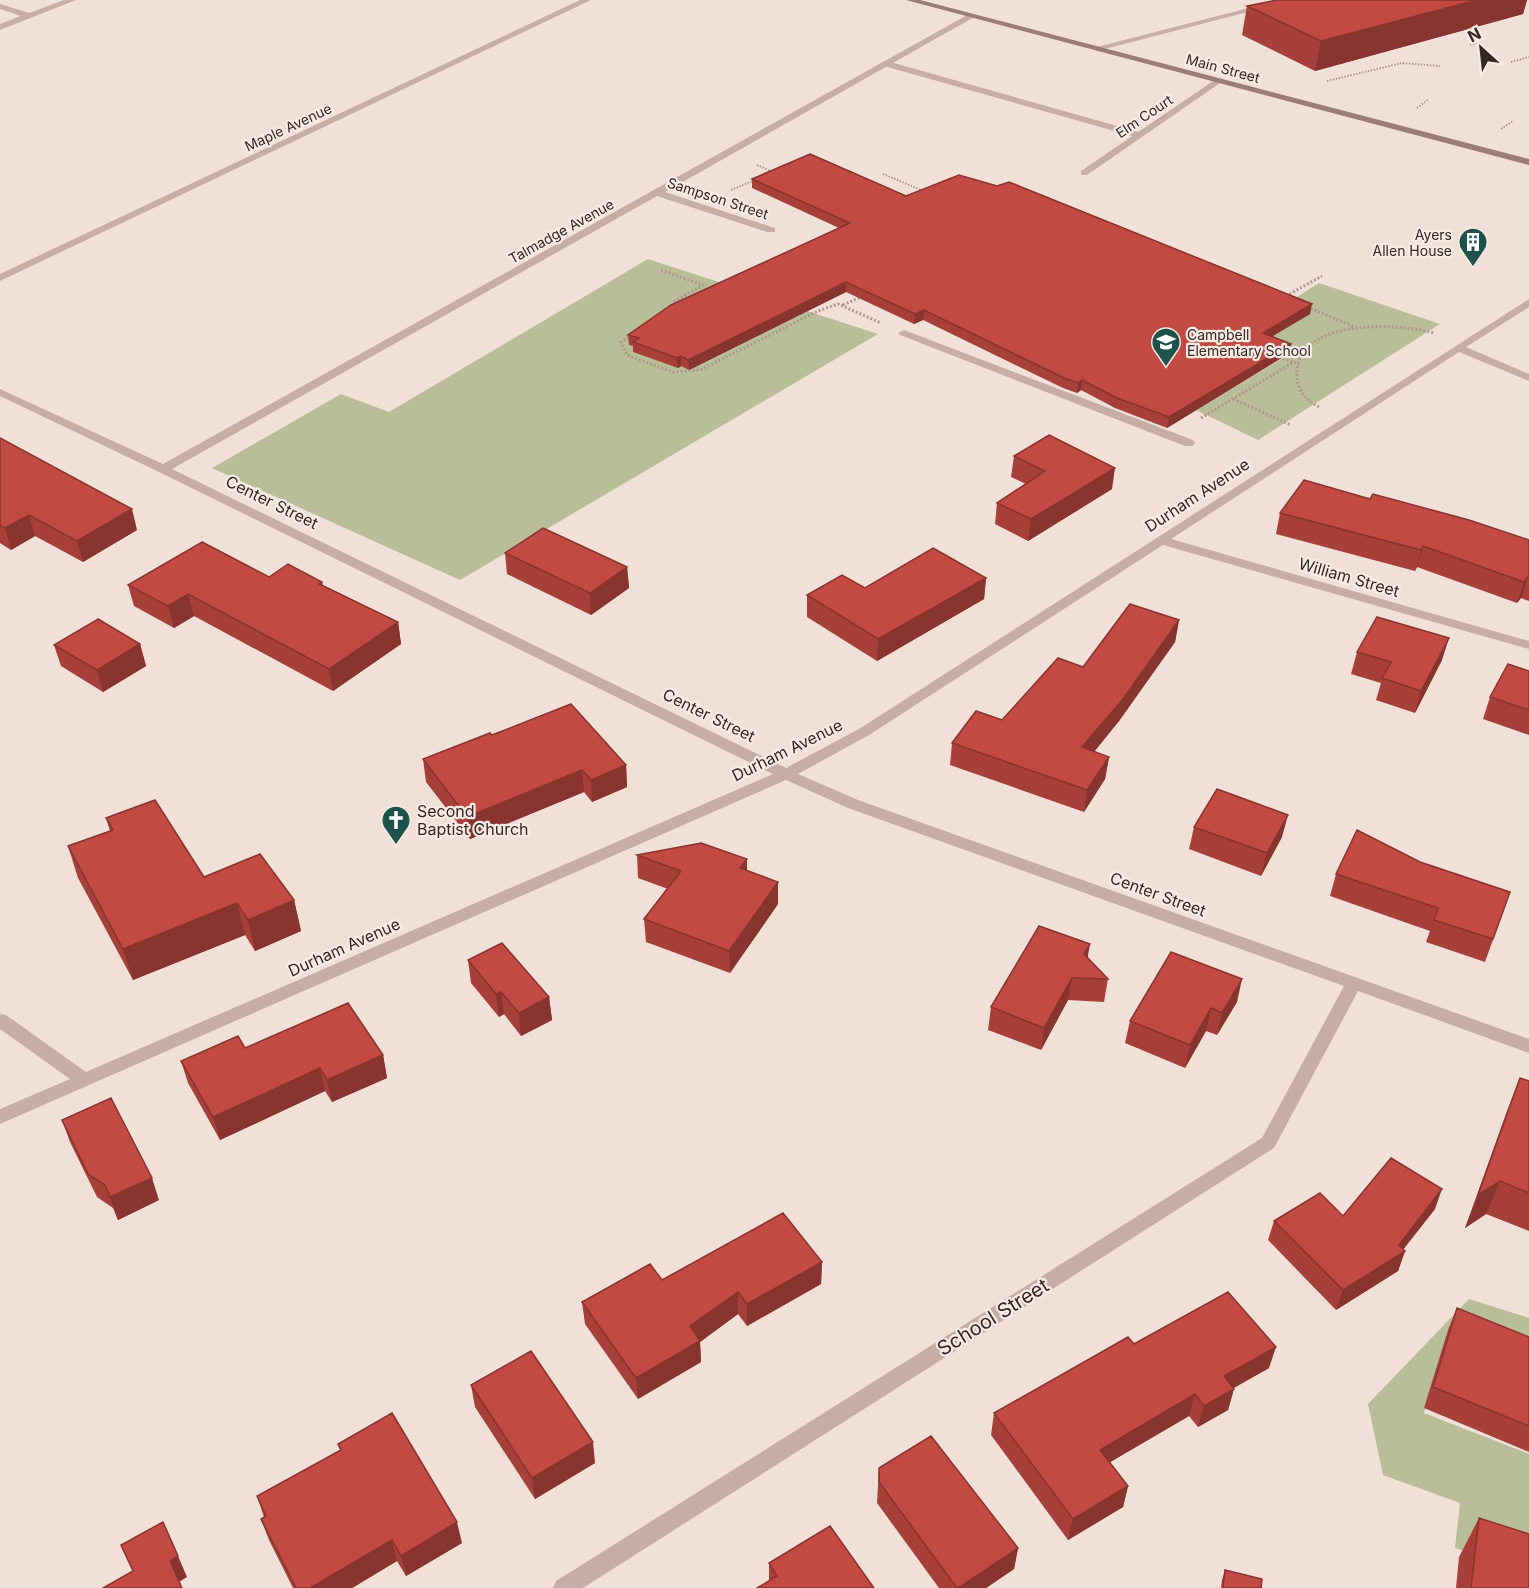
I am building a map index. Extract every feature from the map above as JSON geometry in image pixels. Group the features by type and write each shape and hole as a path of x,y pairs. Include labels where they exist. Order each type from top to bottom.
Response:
{"street":[{"path":"0,27 72,0"},
{"name":"Maple Avenue","path":"0,278 587,0"},
{"name":"Main Street","path":"910,0 1529,162"},
{"path":"1097,48 1290,0"},
{"path":"0,6 29,16"},
{"name":"Talmadge Avenue","path":"163,469 972,16"},
{"path":"887,64 1139,135"},
{"name":"Elm Court","path":"1084,172 1219,81"},
{"name":"Sampson Street","path":"657,193 771,230"},
{"name":"Durham Avenue","path":"0,1117 786,774 864,732 1529,302"},
{"path":"904,333 1189,443"},
{"path":"1461,346 1529,378"},
{"name":"Center Street","path":"0,392 163,469 786,774 853,804 1529,1046"},
{"name":"William Street","path":"1161,540 1529,645"},
{"name":"School Street","path":"564,1588 1268,1143 1354,983"},
{"path":"0,1020 84,1080"}],"path":[{"path":"1470,45 1480,42"},
{"path":"1510,62 1529,57"},
{"path":"1324,82 1402,63 1440,66"},
{"path":"725,193 782,168"},
{"path":"884,174 932,195"},
{"path":"661,270 703,285 675,301 682,304 674,309"},
{"path":"1294,302 1284,298 1322,276"},
{"path":"842,306 863,295"},
{"path":"639,331 621,342 627,355 673,372 700,370 818,311 837,304 904,333"},
{"path":"1305,306 1358,327"},
{"path":"1347,420 1313,405 1300,392 1297,377 1299,364 1308,348 1338,332 1358,327 1393,326 1419,328 1461,346"},
{"path":"1283,358 1299,364"},
{"path":"1201,418 1294,362"},
{"path":"1233,399 1319,438"}],"green space":[{"path":"648,259 878,334 460,580 212,468 341,394 389,412"},
{"path":"1319,283 1440,324 1258,440 1196,410 1288,355 1261,343 1286,304"},
{"path":"1469,1299 1529,1318 1529,1358 1450,1330 1424,1413 1529,1454 1529,1570 1455,1548 1460,1503 1383,1475 1368,1404"}],"building":[{"path":"1277,0 1477,0 1321,41 1247,6"},
{"path":"810,154 906,196 959,175 997,186 1009,182 1312,304 1263,333 1291,344 1169,417 1117,398 1082,380 1078,383 1064,378 924,310 915,314 846,282 688,360 633,342 639,338 628,335 671,305 850,223 752,179"},
{"path":"1049,435 1115,468 1031,519 997,503 1045,471 1014,456"},
{"path":"0,438 132,509 77,541 29,515 5,528 0,526"},
{"path":"1304,480 1370,499 1373,494 1469,520 1529,540 1529,577 1524,582 1423,546 1421,550 1280,513"},
{"path":"543,528 627,567 590,593 505,553"},
{"path":"202,542 269,577 288,564 322,582 319,584 398,622 329,669 188,594 168,606 128,585"},
{"path":"933,548 986,578 878,639 807,595 842,575 865,588"},
{"path":"1130,604 1179,620 1123,699 1082,747 1109,757 1087,790 952,743 976,711 1002,720 1058,658 1083,667"},
{"path":"1377,617 1449,638 1421,691 1382,678 1391,662 1357,652"},
{"path":"98,619 140,644 97,670 54,645"},
{"path":"1508,664 1529,671 1529,710 1490,697"},
{"path":"571,704 626,765 591,780 582,770 467,817 423,759 490,733 492,735"},
{"path":"1217,789 1288,815 1267,853 1194,827"},
{"path":"155,800 204,877 260,854 294,900 248,920 237,903 123,949 68,846 113,830 106,818"},
{"path":"1357,830 1420,862 1510,892 1493,939 1434,920 1438,908 1336,874"},
{"path":"701,843 747,859 740,868 778,882 729,951 644,919 681,871 637,855"},
{"path":"1039,926 1090,944 1084,954 1108,979 1072,978 1044,1028 991,1007"},
{"path":"502,943 549,997 519,1013 501,992 496,994 468,960"},
{"path":"1171,952 1242,979 1222,1013 1211,1008 1190,1045 1130,1021"},
{"path":"348,1003 383,1055 327,1080 320,1068 213,1117 181,1061 238,1036 245,1048"},
{"path":"1520,1078 1529,1081 1529,1193 1500,1181 1478,1195"},
{"path":"111,1098 152,1178 110,1197 105,1185 88,1174 62,1120"},
{"path":"1391,1158 1442,1189 1399,1245 1405,1251 1343,1290 1274,1221 1320,1193 1343,1216"},
{"path":"783,1213 822,1262 747,1304 738,1292 690,1326 700,1341 636,1378 582,1302 650,1264 662,1280"},
{"path":"1228,1292 1276,1347 1224,1376 1234,1389 1204,1406 1195,1394 1100,1450 1128,1486 1073,1519 994,1413 1128,1337 1134,1344"},
{"path":"1457,1308 1529,1337 1529,1426 1433,1387"},
{"path":"531,1351 593,1442 532,1478 471,1385"},
{"path":"392,1413 457,1522 401,1556 392,1540 310,1588 296,1588 261,1519 266,1516 257,1496 341,1450 338,1444"},
{"path":"931,1436 1018,1548 958,1588 879,1482 879,1468"},
{"path":"1479,1518 1529,1534 1529,1588 1471,1588"},
{"path":"163,1522 178,1556 170,1561 182,1588 103,1588 133,1571 121,1545"},
{"path":"830,1526 874,1588 757,1588 777,1576 769,1563"},
{"path":"1225,1570 1262,1579 1261,1588 1223,1588"}],"place":[{"name":"Ayers Allen House","path":"1473,268"},
{"name":"Campbell Elementary School","path":"1166,368"},
{"name":"Second Baptist Church","path":"396,846"}]}
